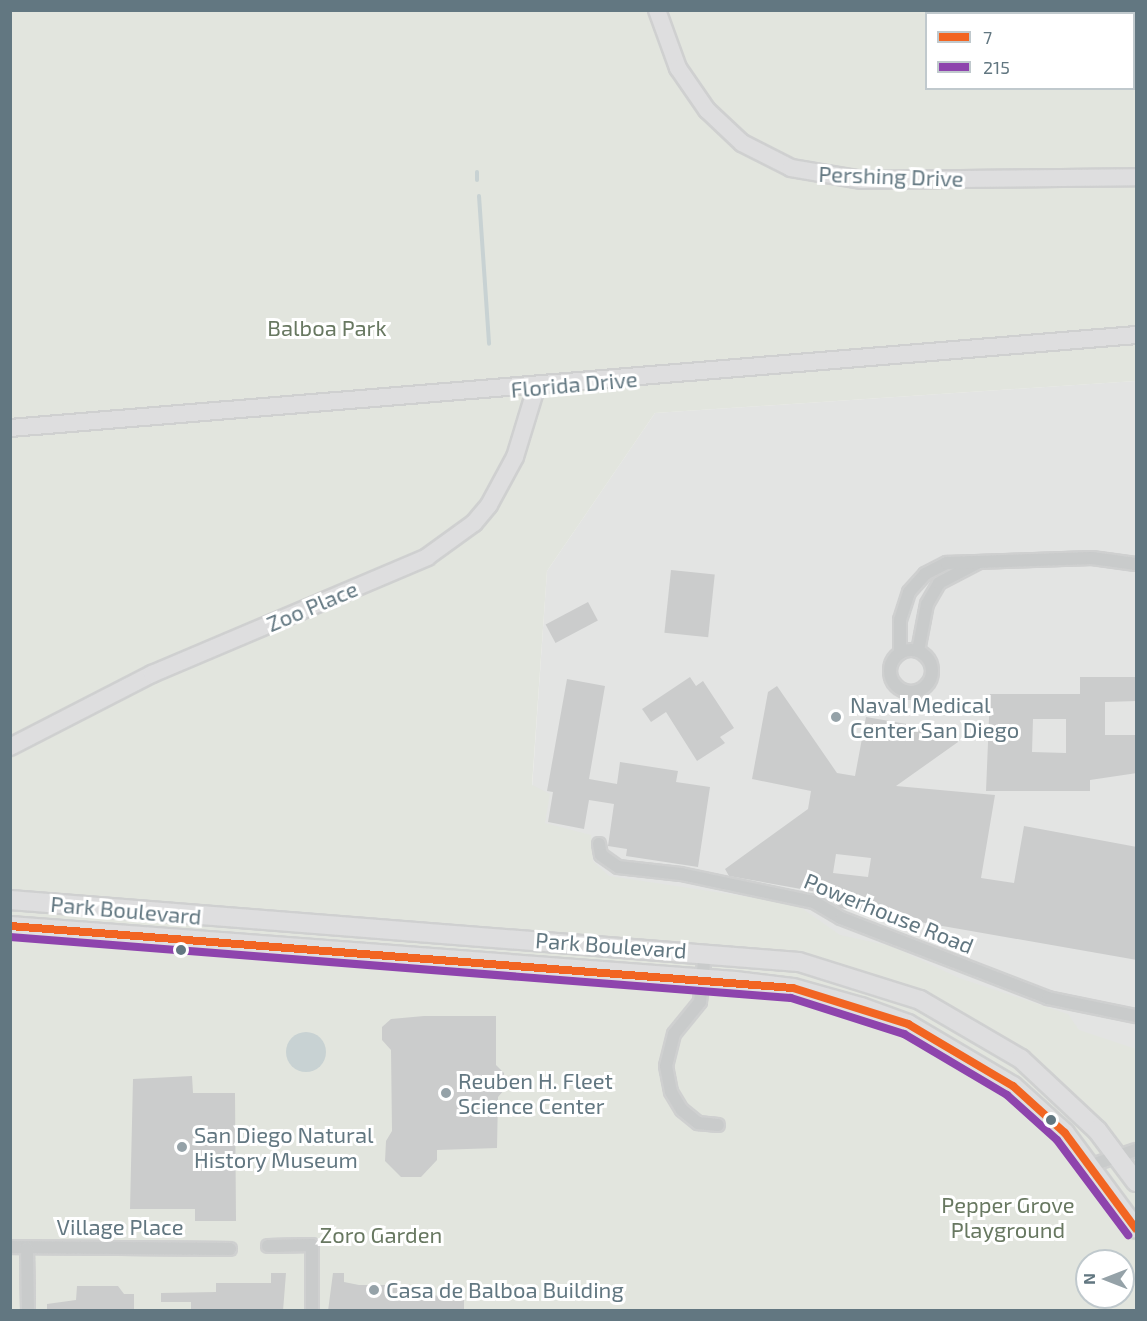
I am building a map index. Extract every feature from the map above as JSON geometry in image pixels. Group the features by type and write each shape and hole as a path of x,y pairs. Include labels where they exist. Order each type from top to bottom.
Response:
{"main road":[{"name":"Pershing Drive","path":"657,10 678,68 706,110 742,143 791,168 862,180 1137,177"},
{"name":"Florida Drive","path":"10,428 536,388 1137,334"},
{"name":"Zoo Place","path":"10,747 152,674 427,557 474,523 489,505 515,458 536,388"},
{"name":"Park Boulevard","path":"10,900 705,952 799,962 920,1000 1021,1059 1073,1106 1116,1154 1137,1182"},
{"name":"Park Boulevard","path":"10,926 703,979 792,988 908,1024 1013,1086 1065,1133 1092,1165 1137,1229"}],"street":[{"path":"900,653 918,651 929,660 932,676 924,688 911,693 897,687 890,674 900,653 900,620 909,592 925,574 947,563 1092,558 1137,564"},
{"path":"918,651 927,604 939,583 980,562"},
{"name":"Powerhouse Road","path":"599,844 601,855 618,867 693,876 814,902 841,918 1048,998 1137,1016"},
{"path":"705,952 700,1002 674,1034 666,1066 671,1092 682,1110 698,1123 717,1125"},
{"path":"1092,1165 1116,1154 1137,1150"},
{"path":"268,1246 312,1245 312,1311"},
{"name":"Village Place","path":"10,1248 230,1249"},
{"path":"27,1248 28,1311"}],"shaded area":[{"name":"Naval Medical Center San Diego","path":"1136,381 1136,1126 530,918 531,803 547,571 655,413"},
{"path":"306,1032 320,1038 326,1052 320,1066 306,1072 292,1066 286,1052 292,1038"}],"green space":[{"name":"Balboa Park","path":"11,11 1136,11 1136,381 655,413 547,571 532,785 550,794 545,823 591,835 593,861 609,876 796,904 840,935 891,946 959,978 1068,1014 1079,1030 1136,1049 1136,1310 11,1310"}],"building":[{"path":"671,570 715,575 708,637 664,633"},
{"path":"588,602 598,621 555,643 546,625"},
{"path":"690,677 696,686 703,681 734,728 720,737 725,743 697,761 666,712 651,722 642,709"},
{"path":"1080,677 1137,677 1137,701 1105,702 1105,735 1137,735 1137,773 1090,780 1090,791 986,791 990,694 1080,694","holes":["1033,719 1066,719 1066,753 1032,752"]},
{"path":"567,679 605,686 589,779 617,784 620,762 678,771 676,782 710,787 698,867 626,856 627,849 608,846 614,804 589,800 584,829 548,822 553,792 547,791"},
{"name":"Naval Medical Center San Diego","path":"777,686 837,773 855,776 866,717 953,732 958,742 896,786 995,795 981,878 1014,883 1024,826 1137,847 1137,960 840,908 823,893 729,876 725,869 808,809 811,791 752,779 768,692","holes":["836,854 871,858 868,877 833,873"]},
{"name":"Reuben H. Fleet Science Center","path":"424,1016 496,1016 496,1065 504,1073 504,1090 498,1097 497,1148 437,1150 437,1160 421,1177 401,1177 385,1161 386,1141 392,1131 391,1050 382,1040 382,1027 391,1019"},
{"name":"San Diego Natural History Museum","path":"192,1076 193,1093 235,1093 236,1221 195,1221 195,1209 130,1209 133,1079"},
{"path":"271,1273 286,1273 283,1311 191,1311 191,1302 161,1302 161,1293 216,1292 216,1283 271,1283"},
{"name":"Casa de Balboa Building","path":"333,1273 344,1273 344,1282 359,1285 412,1285 413,1296 464,1295 464,1311 328,1311"},
{"path":"77,1286 118,1286 124,1294 134,1294 134,1311 47,1311 47,1304 76,1300"}],"waterway":[{"path":"477,172 477,180"},
{"path":"479,196 489,344"}],"transit line":[{"name":"7","path":"10,926 793,988 908,1024 1013,1086 1065,1133 1136,1229"},
{"name":"215","path":"10,937 791,998 904,1034 1007,1095 1057,1140 1128,1235"}],"place":[{"name":"Naval Medical Center San Diego","path":"836,717"},
{"name":"Reuben H. Fleet Science Center","path":"446,1093"},
{"name":"San Diego Natural History Museum","path":"182,1147"},
{"name":"Casa de Balboa Building","path":"374,1290"}],"park label":[{"name":"Pepper Grove Playground","path":"1008,1216"},
{"name":"Zoro Garden","path":"381,1235"}]}
